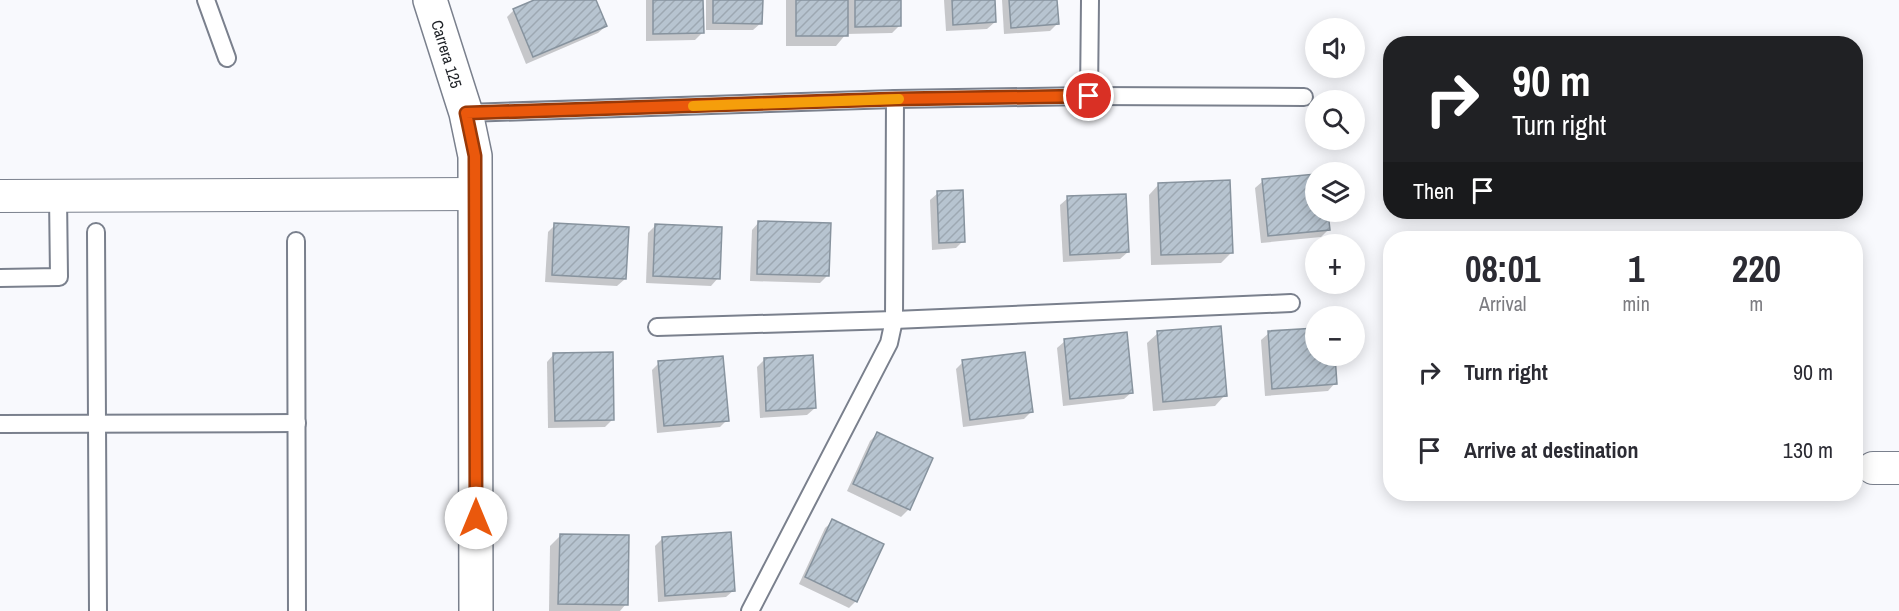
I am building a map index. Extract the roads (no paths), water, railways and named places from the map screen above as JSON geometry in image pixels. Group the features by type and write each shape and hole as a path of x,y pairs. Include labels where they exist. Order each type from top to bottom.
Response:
{"street":[{"name":"Carrera 125","path":"430,0 466,113 475,156 476,611"},
{"path":"0,196 475,194"}],"lane":[{"path":"206,0 227,58"},
{"path":"1089,96 1090,0"},
{"path":"466,113 895,99 1089,96 1304,97"},
{"path":"750,611 889,343 894,320 895,99"},
{"path":"0,278 59,277 58,196"},
{"path":"96,232 98,611"},
{"path":"296,241 297,611"},
{"path":"657,327 894,320 1291,303"},
{"path":"0,424 297,423"}]}
